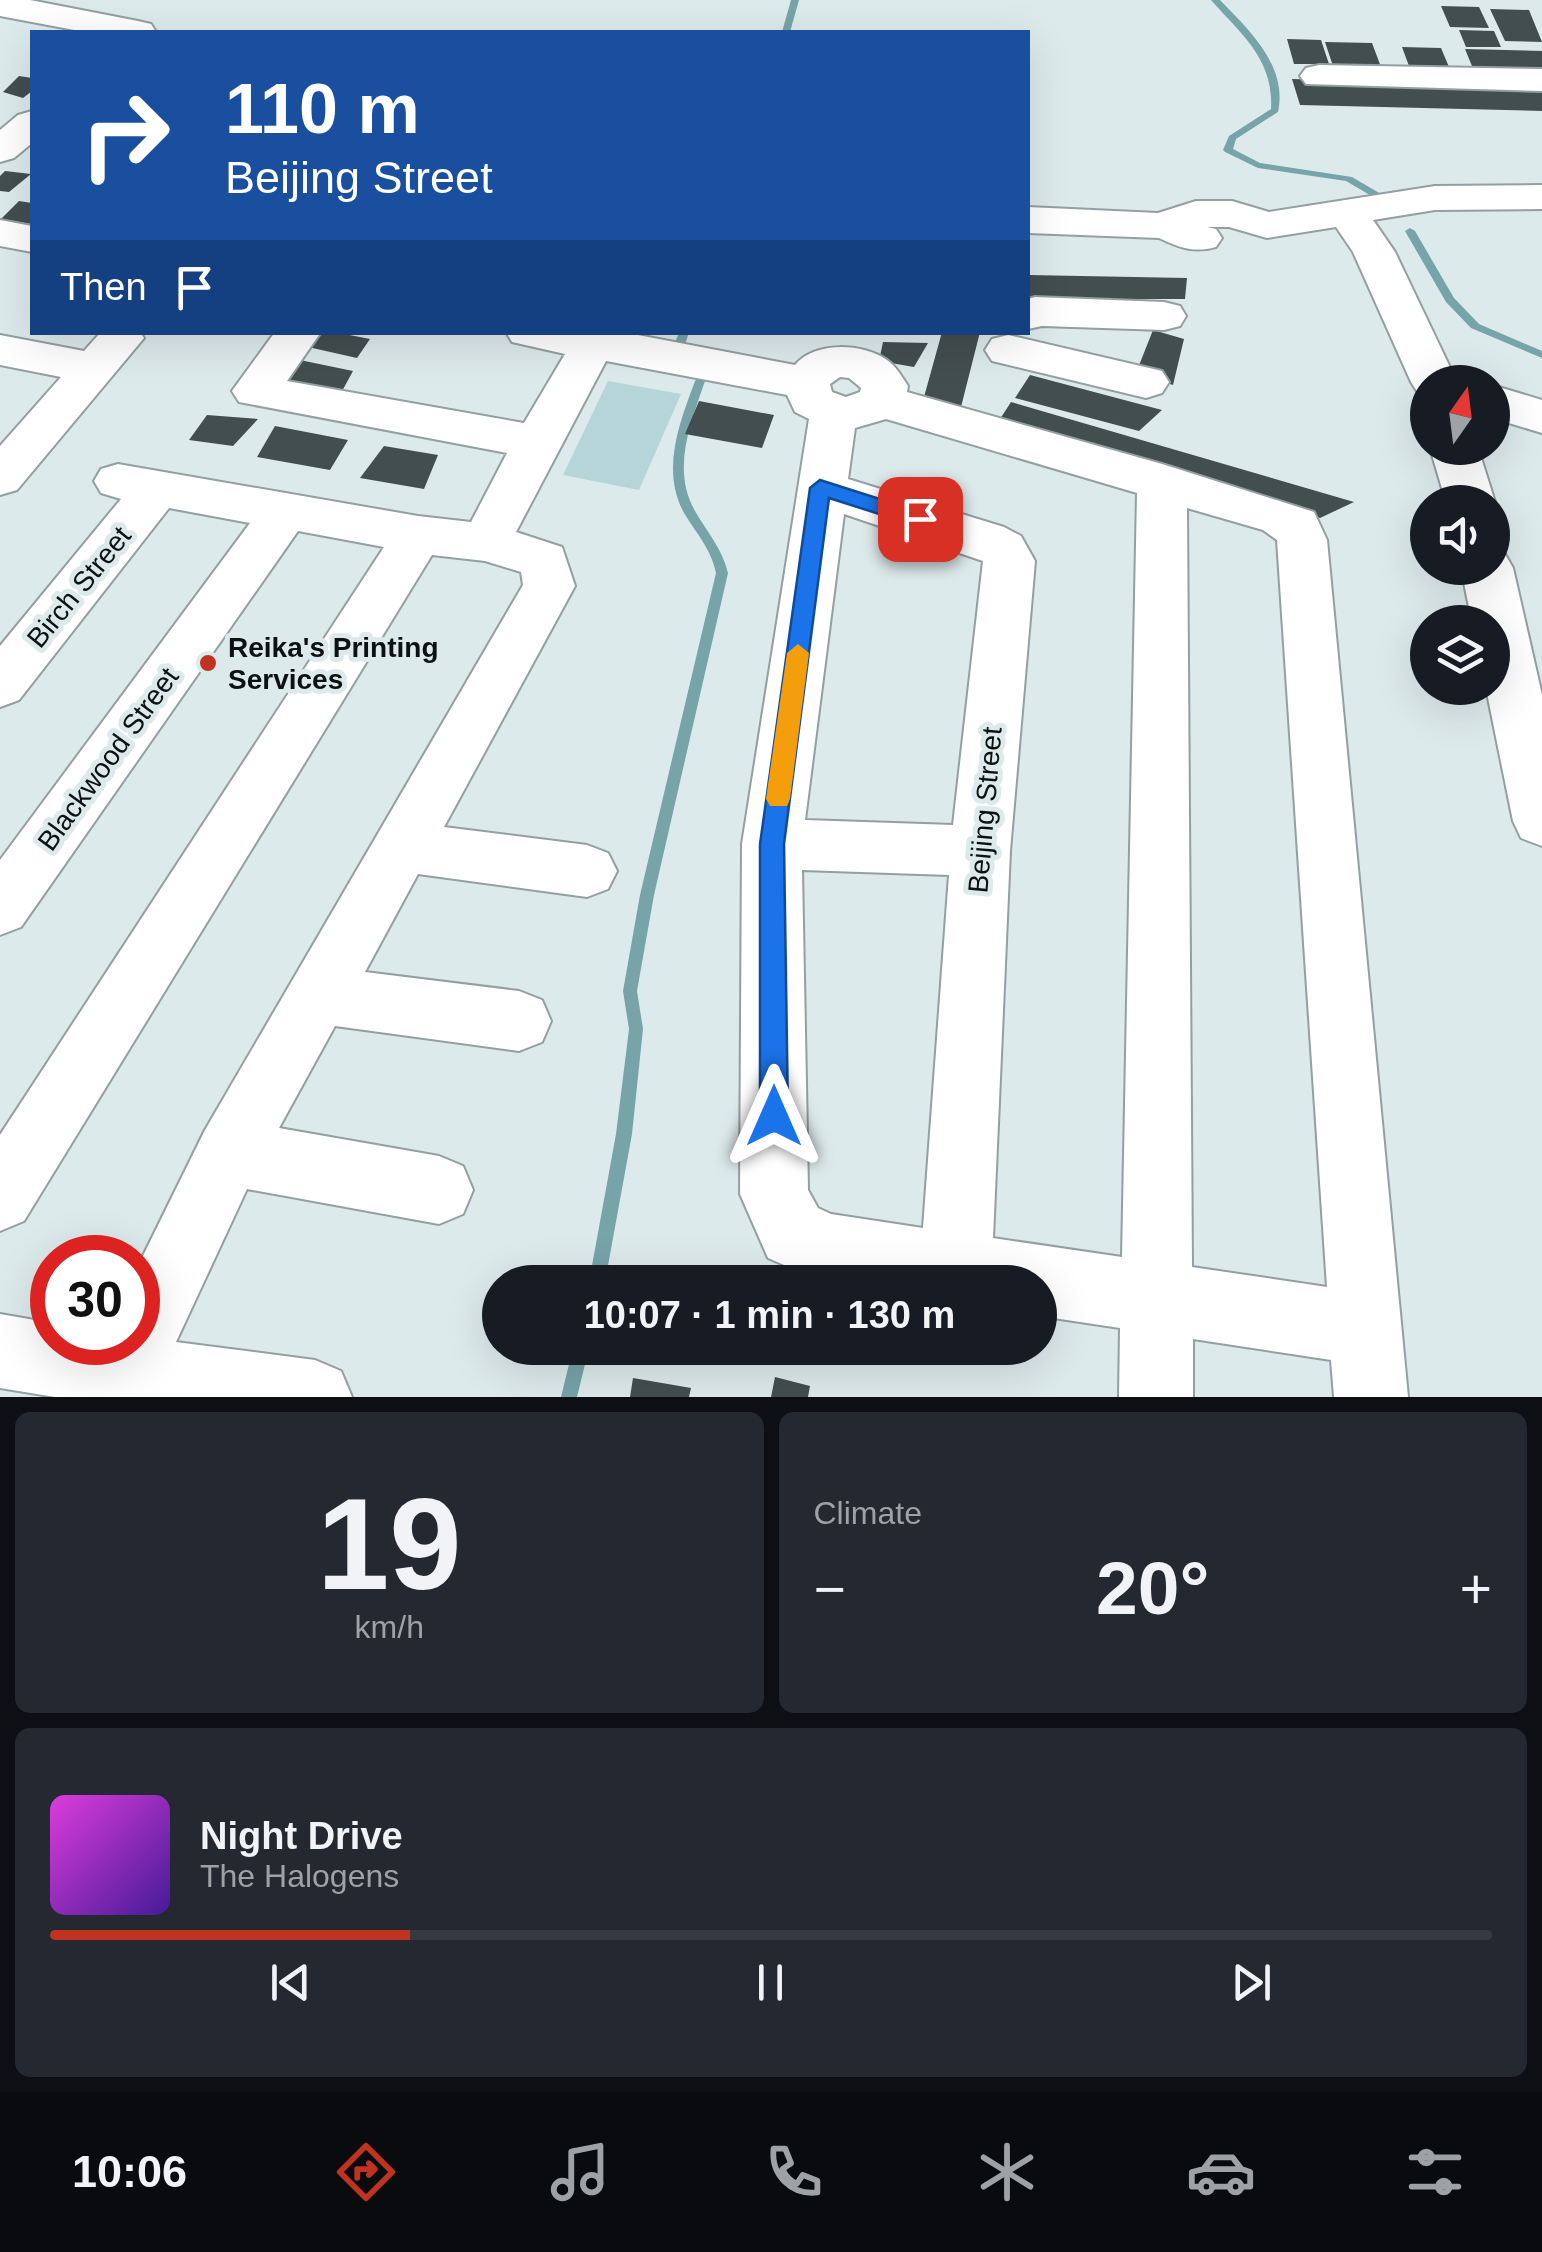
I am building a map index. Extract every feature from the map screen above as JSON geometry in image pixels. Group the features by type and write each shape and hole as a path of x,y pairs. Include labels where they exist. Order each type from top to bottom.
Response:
{"street":[{"path":"0,34 16,8 128,30"},
{"path":"1319,76 1542,80"},
{"path":"0,150 30,125"},
{"path":"1030,220 1168,226 1192,238 1250,238 1267,225 1435,198 1542,197"},
{"path":"1346,211 1374,252 1426,365"},
{"path":"0,233 30,240"},
{"path":"1022,335 1134,378 1152,316 1035,311 1030,317"},
{"path":"297,335 254,391 537,442"},
{"path":"562,335 849,379 981,427 1280,516 1296,525 1302,540 1371,1397"},
{"path":"981,427 1016,335"},
{"path":"486,542 597,338"},
{"path":"0,350 106,353 5,466"},
{"path":"849,379 820,488 772,844 774,1194 793,1234 828,1249 942,1265"},
{"path":"1510,406 1542,417"},
{"path":"1156,1397 1162,480"},
{"name":"Birch Street","path":"0,685 138,484 285,512"},
{"name":"Beijing Street","path":"820,488 986,540 1003,549 1009,560 980,851 956,1265"},
{"path":"119,1384 229,1153 549,586 544,560 486,542 418,535 285,512"},
{"name":"Blackwood Street","path":"0,908 285,512"},
{"path":"0,1198 418,535"},
{"path":"1491,585 1542,820"},
{"path":"772,844 980,851"},
{"path":"404,847 586,871"},
{"path":"319,995 519,1021"},
{"path":"229,1153 439,1190"},
{"path":"1057,1283 1366,1329"},
{"path":"0,1350 119,1384 315,1397"}],"shaded area":[{"path":"608,381 681,394 639,490 563,475"}],"building":[{"path":"1441,6 1479,7 1489,28 1450,27"},
{"path":"1490,9 1529,10 1542,42 1505,41"},
{"path":"1459,30 1494,31 1501,47 1466,47"},
{"path":"1287,39 1321,40 1329,64 1294,64"},
{"path":"1325,42 1372,43 1381,67 1333,66"},
{"path":"1402,47 1441,48 1449,67 1409,66"},
{"path":"1465,49 1542,51 1542,73 1474,71"},
{"path":"19,76 30,78 30,93 23,98 3,92"},
{"path":"1292,79 1542,86 1542,111 1300,105"},
{"path":"5,171 30,174 9,192 0,191 0,176"},
{"path":"19,201 30,203 30,224 1,219"},
{"path":"1030,275 1187,278 1185,299 1030,299"},
{"path":"1153,330 1184,339 1173,385 1136,373"},
{"path":"318,335 370,339 357,358 308,347"},
{"path":"941,335 979,335 961,407 924,397"},
{"path":"883,342 928,343 914,367 879,361"},
{"path":"295,359 353,371 341,393 283,383"},
{"path":"1030,375 1162,410 1139,431 1015,398"},
{"path":"699,401 774,415 762,448 685,434"},
{"path":"1011,402 1354,502 1320,518 1000,419"},
{"path":"207,415 258,419 233,446 189,440"},
{"path":"275,426 348,440 330,470 257,457"},
{"path":"384,446 438,455 424,489 360,478"},
{"path":"775,1377 810,1386 808,1397 771,1397"},
{"path":"633,1378 691,1388 689,1397 630,1397"}],"waterway":[{"path":"787,30 795,0"},
{"path":"1215,0 1259,49 1276,94 1275,110 1232,138 1228,150 1258,165 1349,179 1383,199"},
{"path":"1410,231 1450,300 1475,326 1542,355"},
{"path":"683,335 679,346 691,352"},
{"path":"600,1265 624,1134 636,1029 630,991 647,895 722,573 713,547 689,511 678,479 680,446 700,381"},
{"path":"569,1397 577,1365"}],"slow traffic":[{"path":"778,799 798,653"}],"place":[{"name":"Reika's Printing Services","path":"208,663"}],"route":[{"path":"774,1116 772,844 820,488 920,519"}]}
